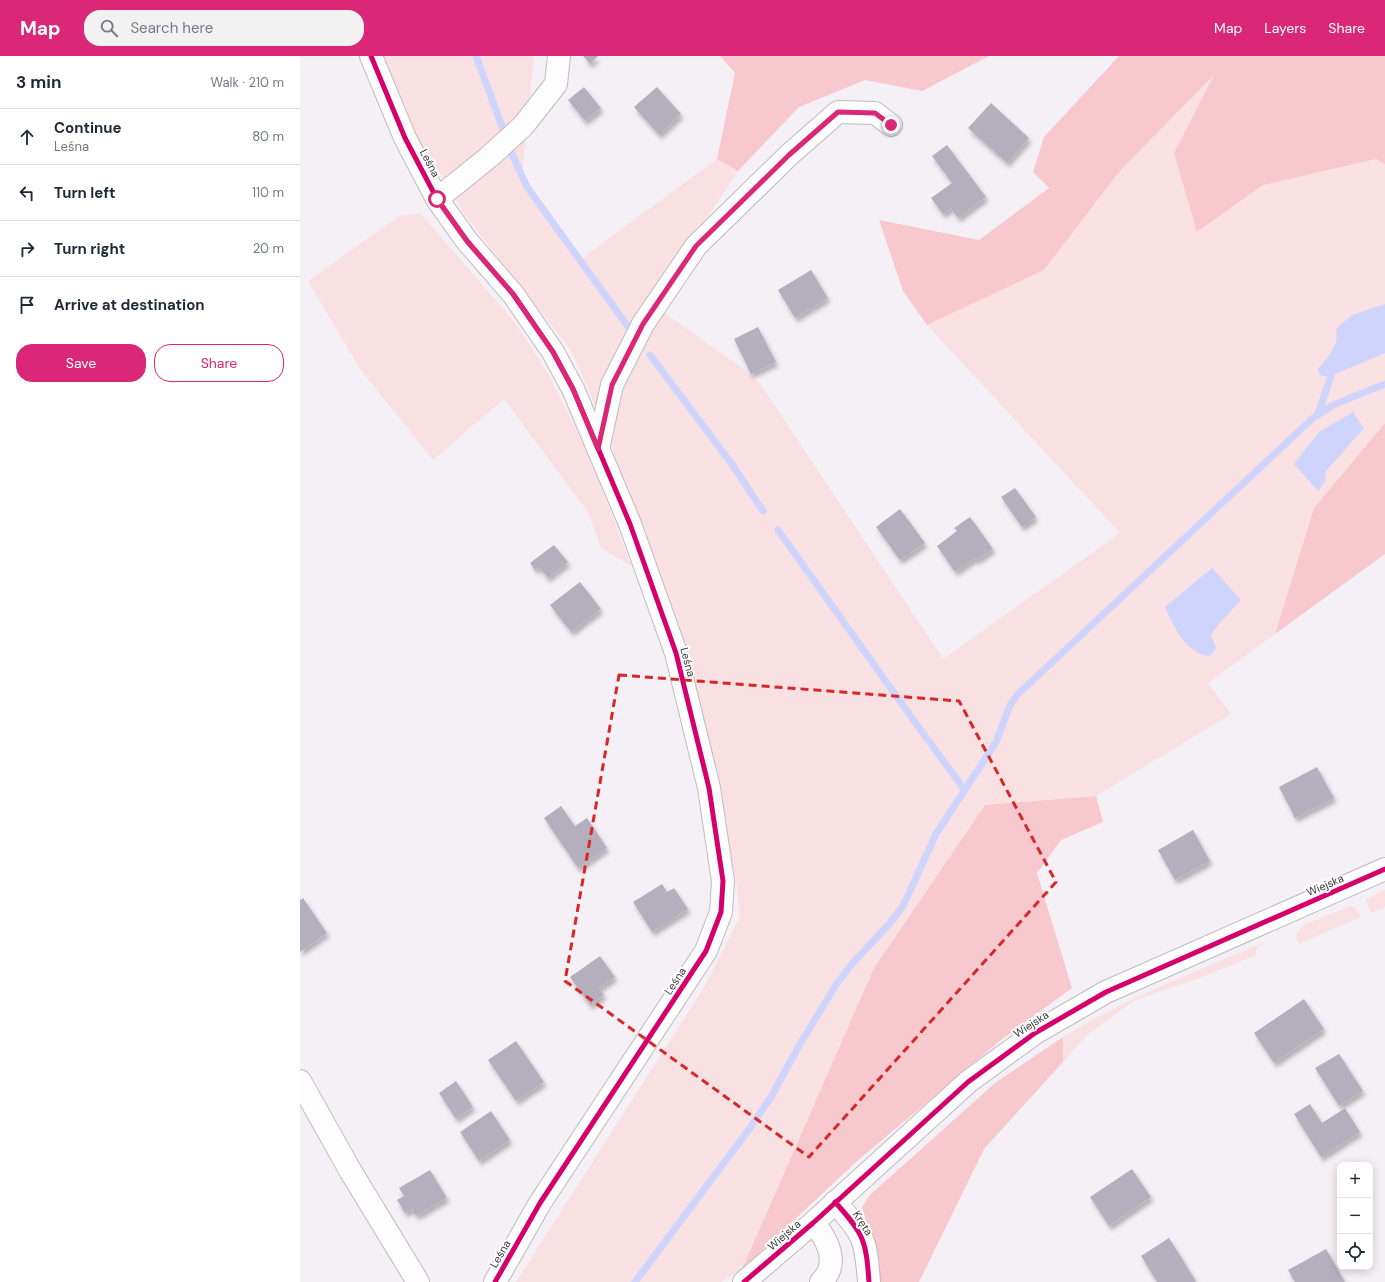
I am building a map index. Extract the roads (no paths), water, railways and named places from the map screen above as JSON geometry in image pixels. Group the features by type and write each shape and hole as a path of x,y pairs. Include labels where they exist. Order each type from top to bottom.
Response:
{"street":[{"name":"Leśna","path":"371,56 405,138 437,199 467,241 513,294 553,352 573,389 630,524 676,653 708,788 723,881 721,912 706,951 540,1203 495,1282"},
{"path":"437,199 489,157 523,126 556,84 559,56"},
{"path":"598,449 612,385 643,324 696,246 789,155 838,112 875,113 891,125"},
{"name":"Wiejska","path":"744,1282 813,1223 982,1070 1059,1018 1106,992 1385,869"},
{"path":"300,1081 351,1172 418,1282"},
{"name":"Kręta","path":"836,1202 862,1237 866,1250 869,1282"},
{"path":"813,1223 824,1234 832,1262 822,1282"}],"water":[{"path":"1385,304 1385,353 1328,377 1320,375 1318,369 1335,346 1337,335 1336,329 1352,315"},
{"path":"1353,412 1364,428 1326,471 1325,482 1318,491 1294,464 1319,432"},
{"path":"1212,568 1241,600 1211,635 1216,648 1210,656 1194,650 1188,645 1172,623 1165,607"}],"waterway":[{"path":"476,56 504,132"},
{"path":"512,154 527,187 629,328"},
{"path":"650,355 731,463 763,511"},
{"path":"1318,414 1331,376"},
{"path":"635,1282 750,1128 771,1097 800,1044 836,985 851,965 890,923 903,906 936,834 996,742 1010,705 1017,695 1313,418 1333,405 1385,384"},
{"path":"778,530 964,789"}]}
